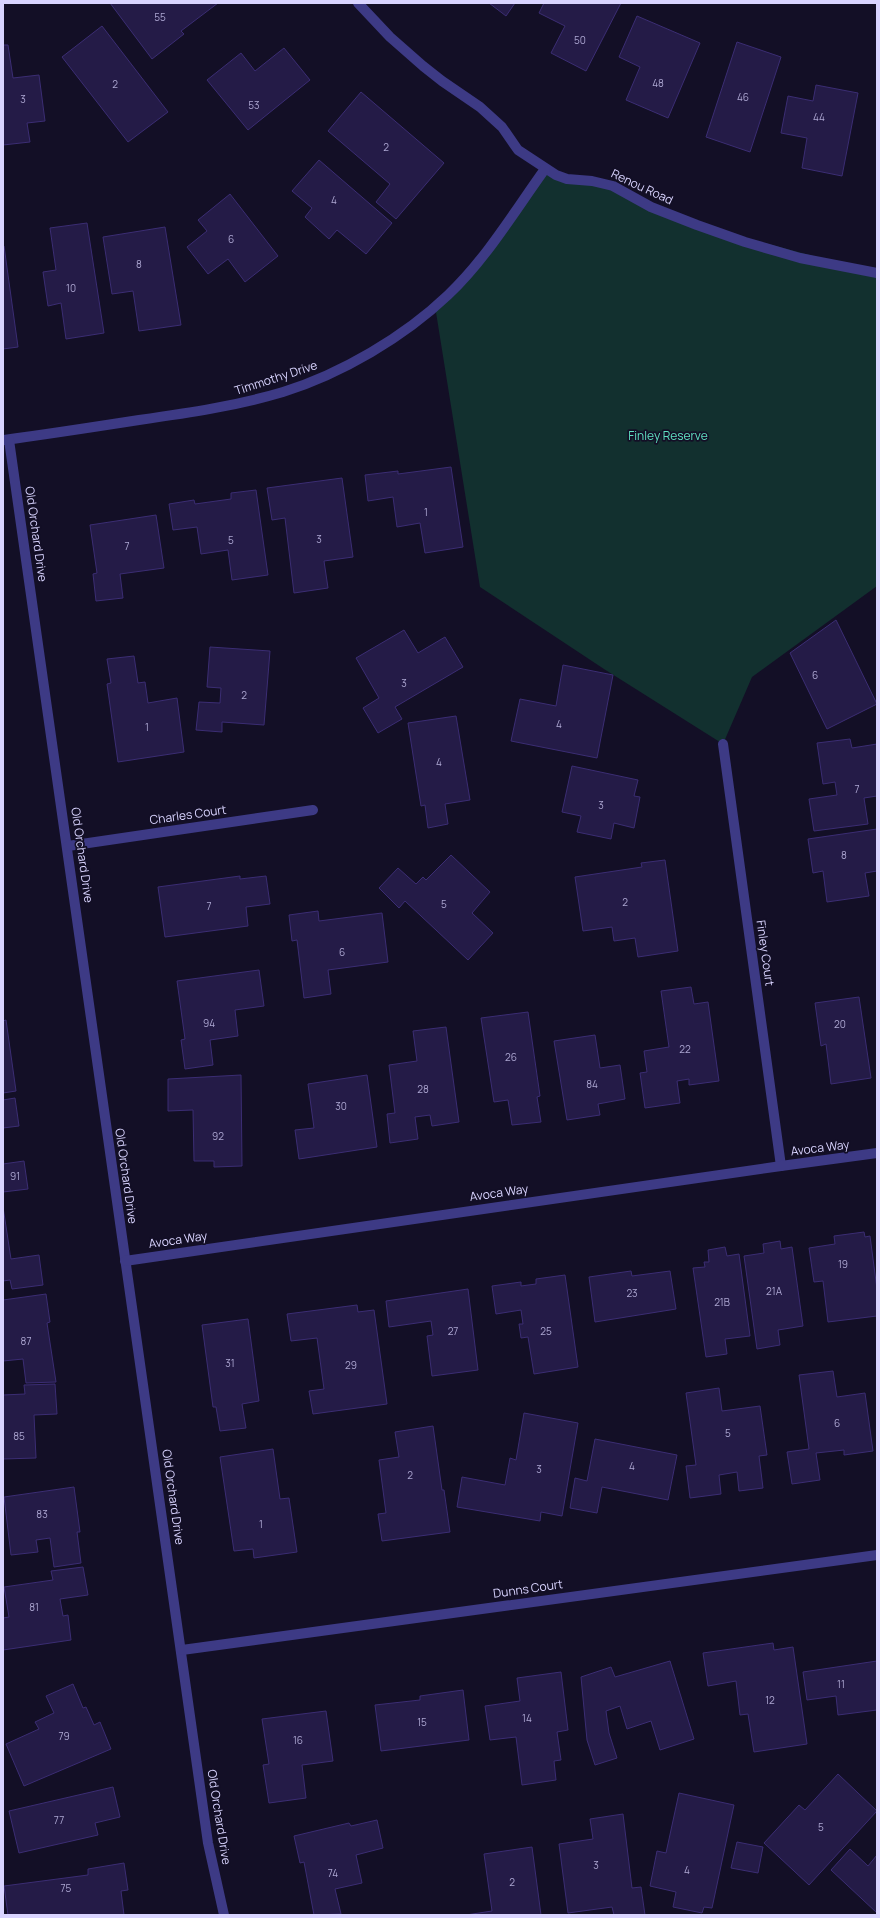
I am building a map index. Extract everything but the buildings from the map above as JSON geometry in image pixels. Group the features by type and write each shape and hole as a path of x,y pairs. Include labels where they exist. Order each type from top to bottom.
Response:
{"street":[{"name":"Renou Road","path":"358,3 390,37 442,82 492,117 502,126 518,150 545,169 567,179 592,181 613,186 651,207 744,242 800,258 877,273"},
{"name":"Timmothy Drive","path":"6,440 237,404 285,391 328,375 366,354 411,326 447,296 483,256 545,169"},
{"name":"Old Orchard Drive","path":"6,440 68,846 125,1261 182,1650 208,1843 224,1915"},
{"name":"Finley Court","path":"723,744 781,1166"},
{"name":"Charles Court","path":"68,846 313,810"},
{"name":"Avoca Way","path":"125,1261 877,1153"},
{"name":"Dunns Court","path":"182,1650 877,1555"}],"green space":[{"name":"Finley Reserve","path":"545,169 592,181 697,225 877,273 877,586 752,677 723,744 604,669 480,587 435,306 447,296"}]}
